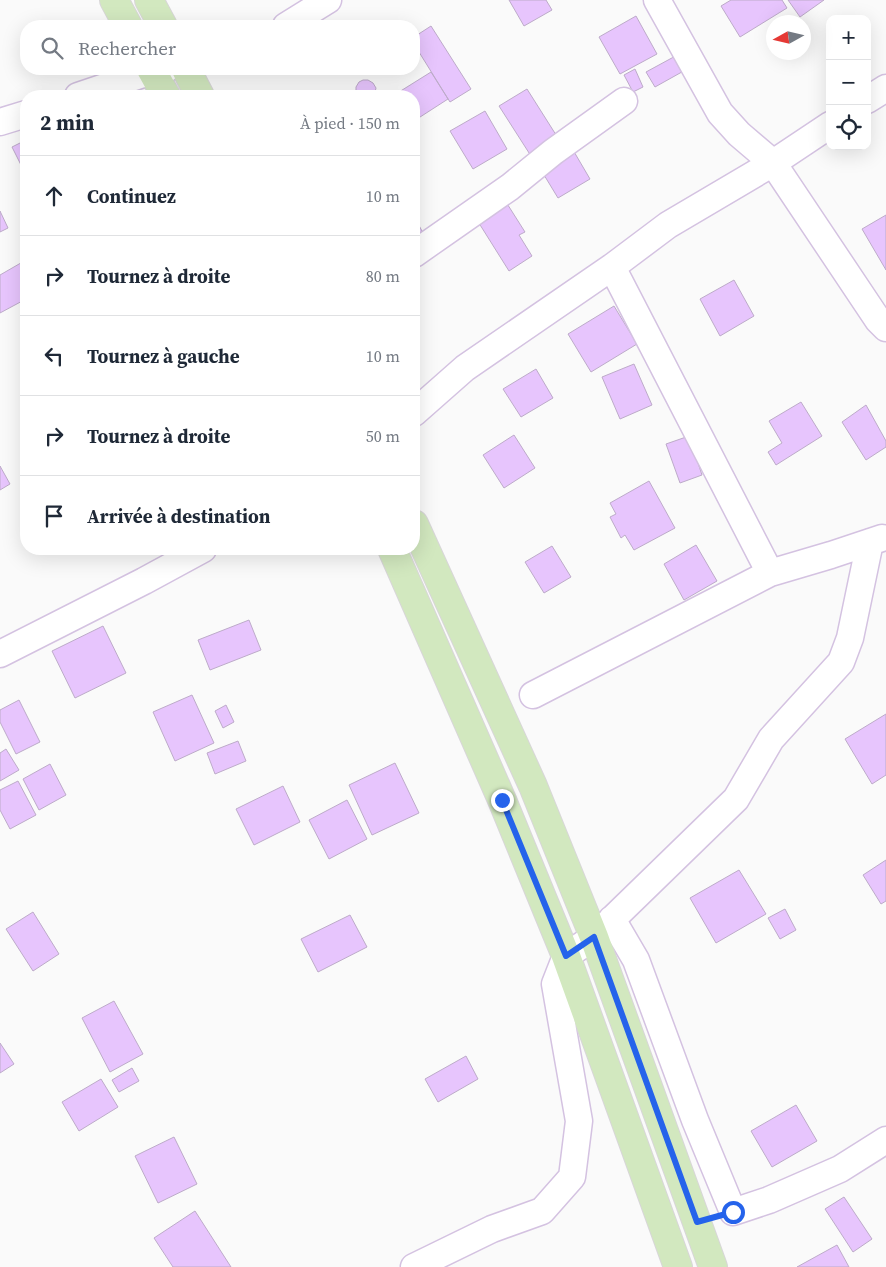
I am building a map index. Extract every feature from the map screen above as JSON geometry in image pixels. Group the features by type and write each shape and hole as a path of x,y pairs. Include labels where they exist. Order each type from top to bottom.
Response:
{"main road":[{"path":"114,0 125,20"},
{"path":"149,0 160,20"},
{"path":"158,75 164,90"},
{"path":"189,75 197,90"},
{"path":"420,537 533,786 603,928 713,1267"},
{"path":"395,555 498,792 566,956 678,1267"}],"street":[{"path":"296,20 328,0"},
{"path":"657,0 720,113 739,134 773,163 878,320 886,328"},
{"path":"96,90 141,75"},
{"path":"871,97 886,88"},
{"path":"420,250 510,187 553,152 624,101"},
{"path":"0,122 20,116"},
{"path":"420,408 465,368 612,267 668,225 773,163 826,128"},
{"path":"612,267 770,573"},
{"path":"533,695 770,573 878,539"},
{"path":"414,1267 492,1228 542,1211 572,1178 579,1121 555,984 566,956 603,928 736,799 771,739 841,662 850,638 878,539"},
{"path":"0,654 144,582 192,555"},
{"path":"603,928 636,960 695,1120 733,1212"},
{"path":"697,1222 769,1200 840,1169 886,1140"}],"building":[{"path":"509,0 546,0 552,10 524,26"},
{"path":"731,0 782,0 787,8 776,15 766,15 766,21 740,37 721,6"},
{"path":"788,0 824,0 803,15 799,15"},
{"path":"636,16 657,54 620,74 599,37"},
{"path":"431,26 471,89 450,102 420,54 420,33"},
{"path":"681,53 689,68 655,87 646,72"},
{"path":"635,69 643,87 633,92 624,75"},
{"path":"431,72 448,99 420,117 420,90 402,90"},
{"path":"368,80 373,83 376,90 356,90 359,82"},
{"path":"527,89 558,138 531,156 499,106"},
{"path":"485,111 507,149 473,169 450,131"},
{"path":"20,143 20,163 12,147"},
{"path":"573,150 590,179 558,198 541,170"},
{"path":"506,202 525,232 519,235 532,256 509,271 477,220"},
{"path":"0,211 8,228 0,232"},
{"path":"886,215 886,270 862,229"},
{"path":"20,263 20,302 0,313 0,275"},
{"path":"734,280 754,316 720,336 700,299"},
{"path":"614,306 637,344 591,372 568,334"},
{"path":"634,364 652,405 620,419 602,377"},
{"path":"536,369 553,398 521,417 503,389"},
{"path":"801,402 822,436 776,465 768,452 782,443 769,421"},
{"path":"866,405 886,441 886,447 866,460 842,422"},
{"path":"514,435 535,468 504,488 483,455"},
{"path":"689,436 702,475 680,483 666,444"},
{"path":"0,466 10,484 0,490"},
{"path":"649,481 675,528 634,550 625,535 621,538 610,517 616,514 610,503"},
{"path":"696,545 717,581 684,600 664,564"},
{"path":"552,546 571,577 544,593 525,562"},
{"path":"249,620 261,650 210,670 198,640"},
{"path":"103,626 126,673 75,698 52,651"},
{"path":"192,695 214,743 175,761 153,712"},
{"path":"19,700 40,742 16,754 0,722 0,710"},
{"path":"226,705 234,722 223,728 215,711"},
{"path":"886,714 886,775 872,784 845,739"},
{"path":"238,741 246,761 215,774 207,753"},
{"path":"6,749 19,770 0,781 0,753"},
{"path":"395,763 419,813 372,835 349,785"},
{"path":"50,764 66,795 39,810 23,779"},
{"path":"18,781 36,815 10,829 0,810 0,790"},
{"path":"283,786 300,822 254,845 236,809"},
{"path":"347,800 367,839 329,859 309,820"},
{"path":"886,860 886,901 881,904 863,875"},
{"path":"739,870 766,914 716,943 690,898"},
{"path":"785,909 796,930 780,939 768,918"},
{"path":"33,912 59,954 33,971 6,929"},
{"path":"350,915 367,947 318,972 301,939"},
{"path":"114,1001 143,1054 110,1072 82,1018"},
{"path":"0,1043 14,1064 0,1073"},
{"path":"466,1056 478,1079 438,1102 425,1079"},
{"path":"132,1068 139,1081 119,1092 112,1080"},
{"path":"101,1079 118,1107 79,1131 62,1102"},
{"path":"796,1105 817,1141 772,1167 751,1131"},
{"path":"174,1137 197,1184 158,1203 135,1156"},
{"path":"844,1197 872,1239 853,1252 825,1209"},
{"path":"195,1211 231,1267 173,1267 154,1238"},
{"path":"837,1245 849,1267 797,1267"}],"route":[{"path":"502,800 566,956 594,937 697,1222 733,1212"}]}
